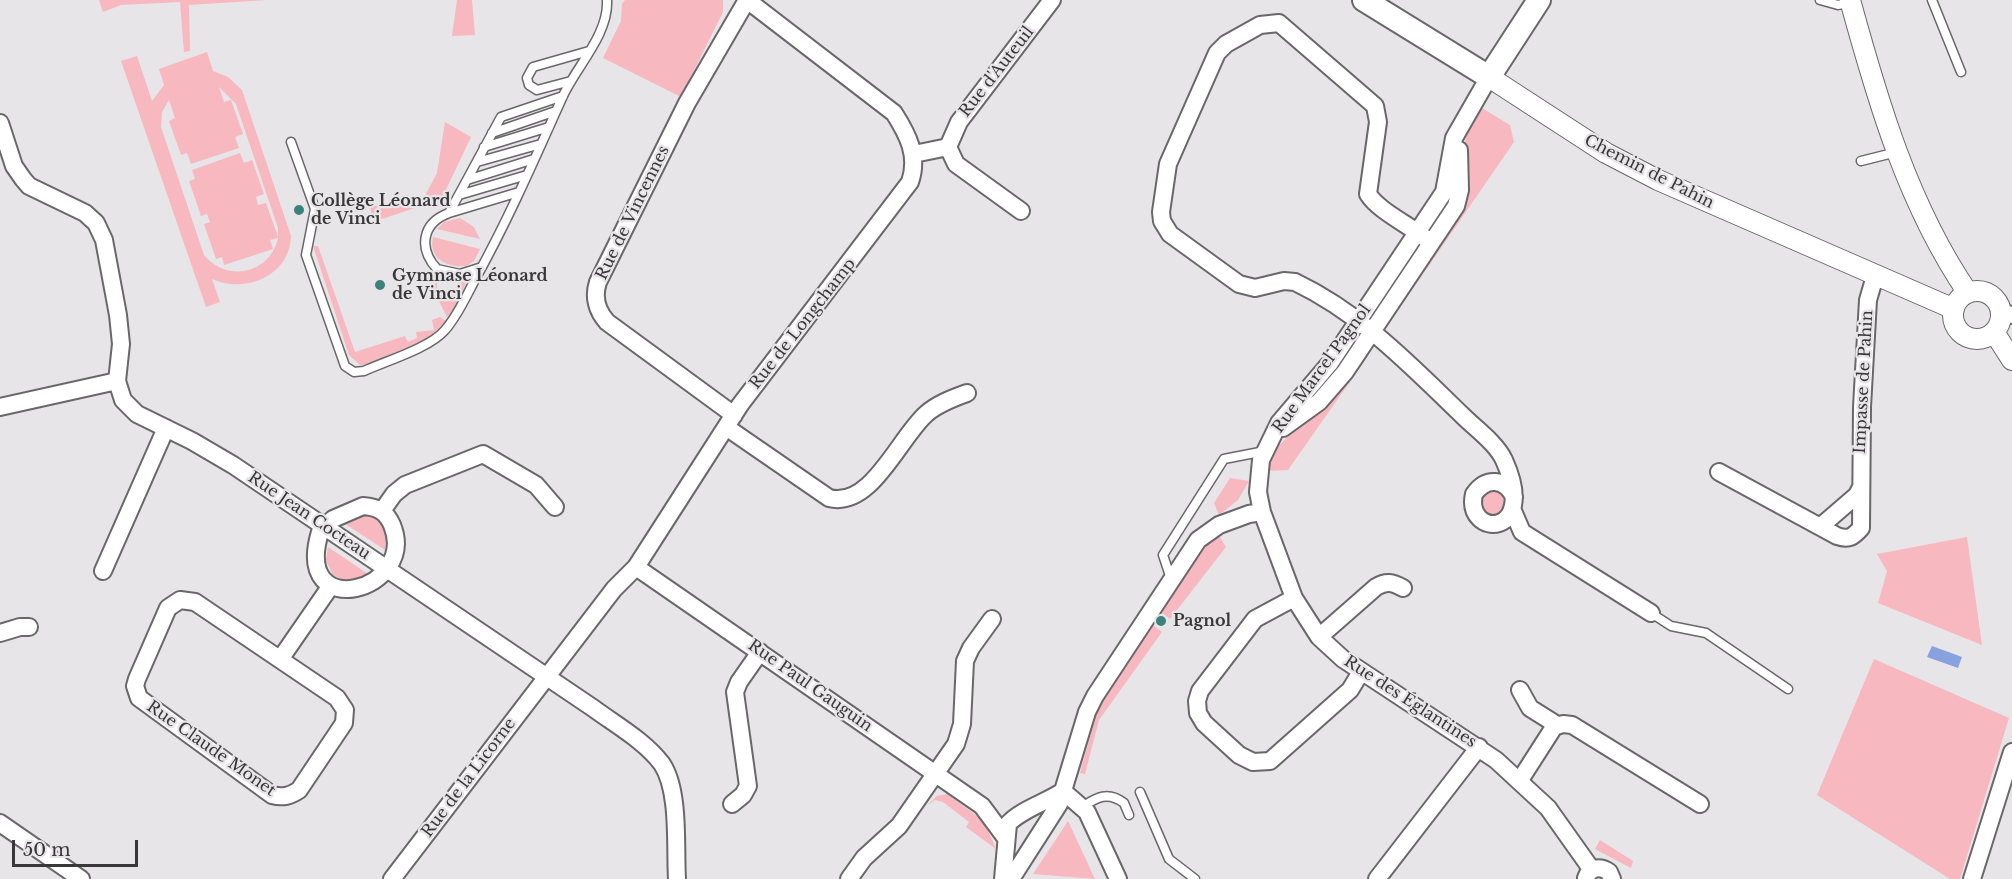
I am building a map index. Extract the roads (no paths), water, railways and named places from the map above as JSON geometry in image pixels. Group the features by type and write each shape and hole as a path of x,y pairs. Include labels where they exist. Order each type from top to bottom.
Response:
{"main road":[{"name":"Chemin de Pahin","path":"1364,0 1489,77"},
{"path":"1489,77 1539,0"}],"street":[{"path":"747,0 894,113 914,154 948,147 956,164 1022,211"},
{"name":"Rue de Vincennes","path":"747,0 687,103 598,282 596,293 598,309 607,322 829,498 847,499 865,489 927,413 967,393"},
{"name":"Rue d'Auteuil","path":"948,147 959,122 1052,0"},
{"path":"1850,1 1876,94 1909,185 1943,256 1968,293"},
{"path":"1425,238 1373,201 1368,194 1378,122 1371,101 1279,23 1264,23 1222,46 1168,164 1161,209 1162,221 1170,234 1239,284 1255,288 1284,281 1295,282 1373,331 1496,449 1507,468 1513,504 1522,532 1651,613"},
{"path":"1268,444 1319,402 1345,372 1373,331 1425,238 1456,206 1460,190 1460,125 1489,77"},
{"name":"Chemin de Pahin","path":"1489,77 1606,153 1658,180 1954,309"},
{"path":"0,123 14,166 29,186 85,213 100,231 104,240 121,344 117,381 0,406"},
{"name":"Rue de Longchamp","path":"546,677 614,589 636,567 730,421 906,189 913,173 914,154"},
{"name":"Rue Marcel Pagnol","path":"1262,512 1259,479 1268,444 1279,423 1330,363 1358,321 1425,238"},
{"name":"Impasse de Pahin","path":"1719,472 1846,539 1854,536 1861,528 1863,518 1860,489 1868,300 1875,276"},
{"path":"1975,291 1990,295 2006,314 1994,332 1975,339 1962,334 1954,323 1954,309 1957,302 1968,293 1975,291"},
{"path":"1994,332 2012,360"},
{"name":"Rue Jean Cocteau","path":"117,381 123,400 132,410 207,449 637,740 661,764 669,781 674,801 677,879"},
{"path":"103,571 166,428"},
{"path":"382,511 394,494 405,485 483,454 536,485 555,507"},
{"path":"1821,526 1857,495 1860,489"},
{"path":"370,506 382,511 390,520 395,537 393,559 387,569 379,578 362,587 339,590 330,587 320,571 318,557 319,537 324,527 357,507 370,506"},
{"path":"1020,871 1046,828 1064,791 1091,704 1198,540 1208,531 1249,514 1262,512"},
{"name":"Rue des Églantines","path":"1262,512 1294,598 1319,637 1334,652 1361,672 1479,747 1520,780 1548,808 1589,874"},
{"name":"Rue Paul Gauguin","path":"636,567 982,806 1006,840"},
{"path":"1319,637 1384,582 1394,583 1403,588"},
{"path":"281,658 330,587"},
{"path":"1294,598 1255,619 1200,691 1197,707 1204,723 1247,761 1259,764 1270,761 1350,690 1361,672"},
{"name":"Rue Claude Monet","path":"180,600 195,602 281,658 337,698 345,714 344,723 299,790 286,797 272,795 144,704 136,693 137,679 168,608 180,600"},
{"path":"849,879 864,858 899,826 960,734 965,661 971,648 992,619"},
{"path":"0,633 29,627"},
{"path":"732,804 743,795 748,786 735,692 739,682 760,652"},
{"name":"Rue de la Licorne","path":"392,879 546,677"},
{"path":"1520,690 1530,708 1557,725 1572,725 1700,804"},
{"path":"1520,780 1557,725"},
{"path":"1377,879 1479,747"},
{"path":"1972,879 2012,752"},
{"path":"1064,791 1082,807 1098,831 1118,879"},
{"path":"1003,879 1008,824 1019,815 1046,803 1064,791"},
{"name":"Rue Paul Gauguin","path":"982,806 1019,815"},
{"path":"1019,815 1032,814 1046,828"},
{"path":"0,823 81,879"},
{"path":"1006,840 1015,853 1020,871"},
{"path":"1589,874 1604,869 1612,879"}],"lane":[{"path":"291,142 315,209 306,255 344,362 351,371 364,371 431,341 444,332 483,266 562,96 605,19 607,0"},
{"path":"1820,0 1838,5 1850,1"},
{"path":"1932,0 1961,72"},
{"path":"571,81 537,90 529,85 527,78 533,68 589,51"},
{"path":"449,213 501,117 562,96"},
{"path":"492,133 556,111"},
{"path":"484,147 549,128"},
{"path":"477,162 541,144"},
{"path":"1861,161 1897,152"},
{"path":"467,180 534,159"},
{"path":"459,195 527,175"},
{"path":"483,266 468,273 454,275 437,269 429,258 425,244 426,230 435,220 449,213 519,192"},
{"path":"1172,579 1163,555 1224,459 1268,444"},
{"path":"1651,613 1671,626 1706,633 1788,689"},
{"path":"1140,792 1169,859 1195,879"},
{"path":"1082,807 1099,796 1109,795 1124,803 1129,815"}],"water":[{"path":"1932,646 1962,657 1958,668 1927,657"}],"place":[{"name":"Collège Léonard de Vinci","path":"299,210"},
{"name":"Gymnase Léonard de Vinci","path":"380,285"},
{"name":"Pagnol","path":"1161,621"}]}
